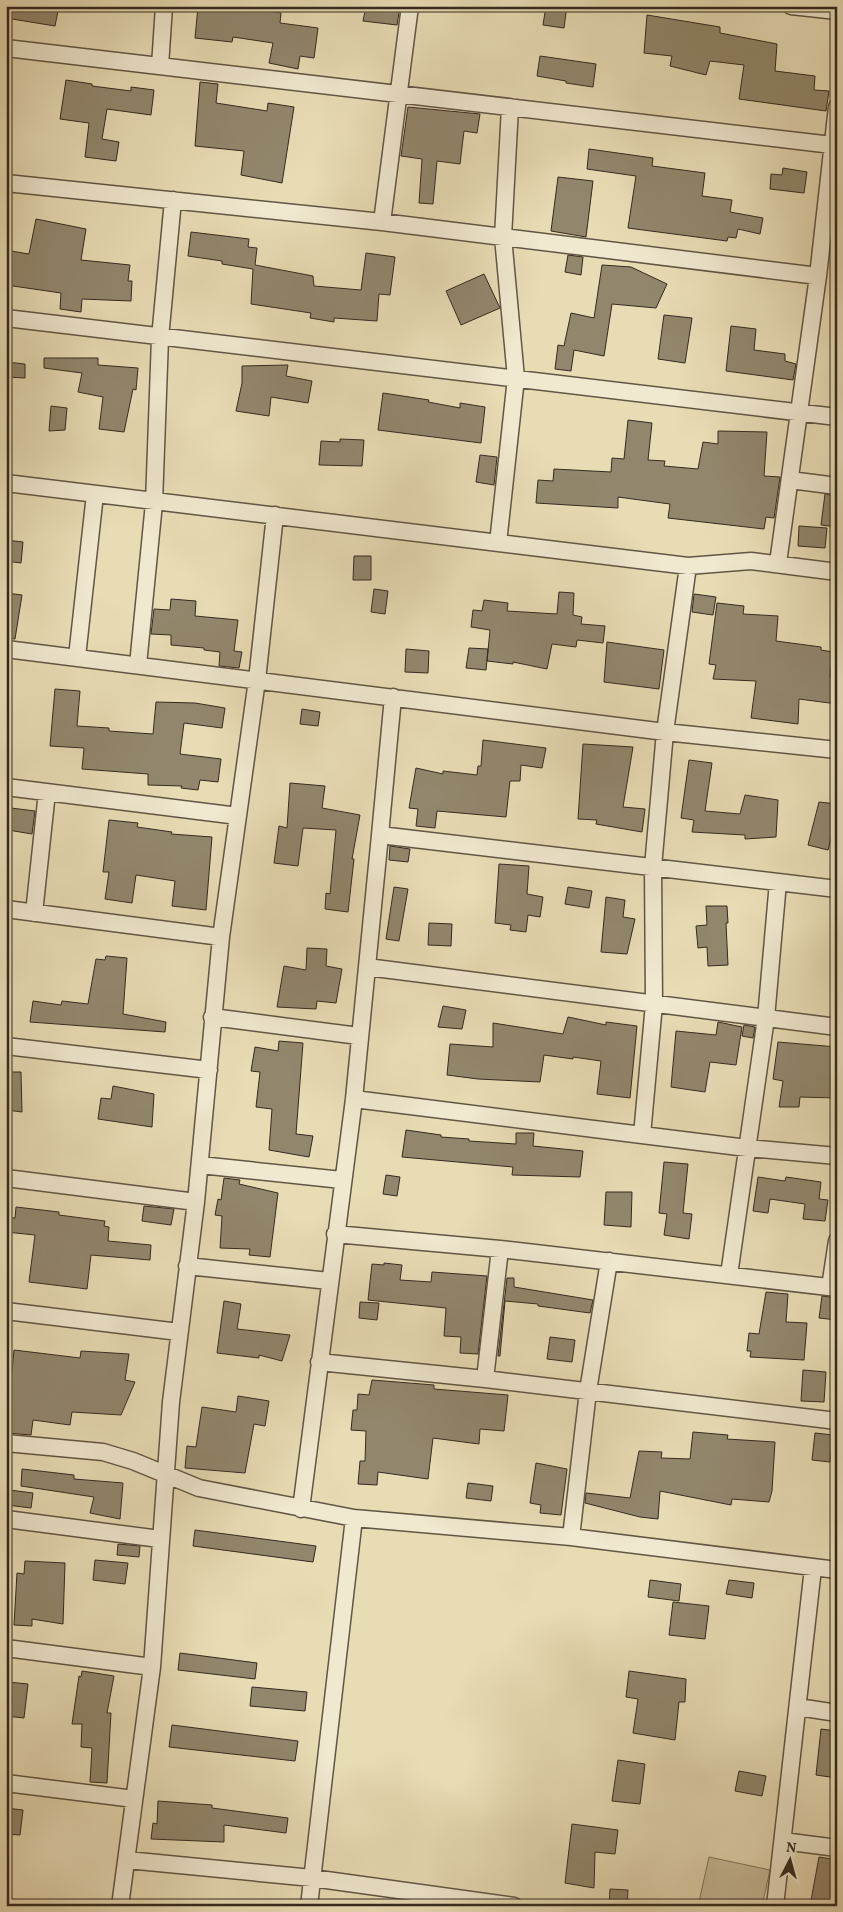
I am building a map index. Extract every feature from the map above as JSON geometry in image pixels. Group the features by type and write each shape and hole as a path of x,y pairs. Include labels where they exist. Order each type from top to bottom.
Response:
{"street":[{"path":"160,66 164,6"},
{"path":"382,222 410,6"},
{"path":"791,6 837,11"},
{"path":"6,48 832,144"},
{"path":"498,543 516,378 503,236 510,107"},
{"path":"778,563 818,276 831,209 832,144 837,107"},
{"path":"6,183 382,222 818,276"},
{"path":"138,665 154,503 160,338 173,200"},
{"path":"6,318 160,338 516,378 837,417"},
{"path":"790,480 837,486"},
{"path":"6,483 154,503 275,515 688,566 751,561 837,572"},
{"path":"77,657 96,494"},
{"path":"120,1906 152,1667 160,1539 179,1332 200,1165 212,1017 221,937 257,680 275,515"},
{"path":"642,1135 654,1004 653,867 665,732 688,566"},
{"path":"6,649 665,732 837,750"},
{"path":"301,1509 335,1234 354,1099 392,697"},
{"path":"6,787 238,816"},
{"path":"34,913 48,792"},
{"path":"380,835 837,889"},
{"path":"730,1276 766,1018 778,882"},
{"path":"6,910 221,937"},
{"path":"366,968 837,1027"},
{"path":"212,1017 359,1036"},
{"path":"6,1046 209,1070"},
{"path":"354,1099 747,1148 837,1156"},
{"path":"200,1165 342,1180"},
{"path":"6,1178 196,1202"},
{"path":"335,1234 500,1249 834,1287 837,1241"},
{"path":"485,1379 500,1249"},
{"path":"571,1537 588,1391 608,1261"},
{"path":"188,1266 329,1281"},
{"path":"6,1311 179,1332"},
{"path":"320,1362 485,1379 837,1421"},
{"path":"6,1443 103,1452 133,1461 199,1488 354,1518 571,1537 837,1570"},
{"path":"309,1906 354,1518"},
{"path":"6,1519 160,1539"},
{"path":"775,1906 813,1568"},
{"path":"6,1648 152,1667"},
{"path":"798,1707 837,1713"},
{"path":"6,1783 134,1799"},
{"path":"783,1841 837,1848"},
{"path":"127,1860 312,1878 514,1906"}],"shaded area":[{"path":"709,1857 770,1870 762,1906 698,1906"}],"building":[{"path":"6,6 59,6 55,26 6,18"},
{"path":"366,6 400,6 397,25 363,21"},
{"path":"546,6 567,6 564,28 543,25"},
{"path":"198,7 252,11 253,9 281,13 280,23 318,28 314,58 300,56 298,69 269,63 273,43 233,37 232,42 195,38"},
{"path":"647,15 720,27 720,33 777,44 775,71 815,76 814,90 829,91 826,111 739,99 744,65 710,61 706,75 670,66 672,56 644,53"},
{"path":"540,56 596,64 593,87 537,76"},
{"path":"66,80 92,84 92,86 131,91 131,87 154,90 151,115 107,109 102,139 119,142 116,161 85,157 89,123 60,119"},
{"path":"200,82 218,84 216,103 267,111 268,103 294,107 282,183 241,175 244,151 195,146"},
{"path":"408,107 480,114 477,133 464,131 460,164 437,161 433,204 419,203 422,159 401,156"},
{"path":"589,149 653,158 652,166 705,173 702,196 732,200 730,212 763,218 760,234 738,229 736,238 728,237 727,241 628,228 636,176 587,169"},
{"path":"783,168 807,172 804,193 770,189 771,174 782,175"},
{"path":"558,177 593,181 586,237 551,231"},
{"path":"36,219 86,229 81,260 130,265 128,281 132,281 131,301 82,299 81,312 60,309 61,293 6,285 11,251 29,254"},
{"path":"191,232 249,239 248,247 257,248 255,265 313,276 314,286 361,290 366,253 395,257 390,295 379,294 377,321 334,318 334,322 310,318 311,313 251,304 253,269 222,264 222,261 188,256"},
{"path":"568,255 583,257 581,275 565,272"},
{"path":"602,265 631,267 667,284 656,308 612,304 604,356 574,350 571,371 555,369 558,345 564,346 571,313 594,318"},
{"path":"484,274 500,308 461,325 446,291"},
{"path":"664,315 692,318 685,363 658,359"},
{"path":"731,326 756,329 754,350 785,354 785,361 796,364 793,380 726,371"},
{"path":"44,358 98,358 98,365 138,368 136,390 133,389 124,432 99,429 103,397 78,392 82,373 44,368"},
{"path":"6,362 25,364 25,378 6,377"},
{"path":"288,365 286,376 312,381 308,403 271,397 269,416 236,411 242,383 242,366"},
{"path":"383,393 429,400 428,402 460,408 460,403 485,407 481,443 378,430"},
{"path":"51,406 67,408 65,430 49,431"},
{"path":"628,420 652,423 648,460 665,461 664,466 698,469 703,442 718,444 718,431 767,432 764,476 780,477 774,518 766,517 764,529 668,518 670,504 618,497 618,508 536,503 538,480 553,481 554,469 611,472 612,458 624,459"},
{"path":"340,439 364,440 362,466 319,465 321,441 340,442"},
{"path":"480,455 497,457 494,485 476,482"},
{"path":"825,494 837,496 837,527 821,525"},
{"path":"799,526 827,528 825,548 798,546"},
{"path":"6,540 23,542 21,563 6,561"},
{"path":"354,556 371,556 371,580 353,580"},
{"path":"374,589 388,591 385,614 371,612"},
{"path":"559,592 574,593 573,615 582,617 581,624 605,626 603,643 577,640 576,647 552,644 547,669 513,662 513,664 487,661 490,630 471,627 473,610 482,611 484,600 508,603 507,611 557,614"},
{"path":"6,593 22,595 15,639 6,638"},
{"path":"694,594 716,597 713,615 692,612"},
{"path":"171,599 196,601 195,616 238,620 234,651 242,652 239,668 219,666 220,652 204,650 204,648 171,645 171,635 151,634 154,609 170,610"},
{"path":"717,603 744,606 743,614 778,616 776,641 821,647 821,650 833,652 830,677 837,677 837,704 799,699 798,724 751,718 756,681 713,679 716,665 709,664"},
{"path":"607,642 664,650 659,689 604,682"},
{"path":"469,648 488,649 486,670 466,668"},
{"path":"406,649 429,651 428,673 405,672"},
{"path":"55,689 80,691 77,726 109,728 109,731 153,734 156,702 195,703 225,708 222,728 184,723 180,754 221,759 218,782 200,780 198,790 181,788 182,786 148,785 148,774 82,769 84,748 50,746"},
{"path":"302,709 320,712 318,726 300,724"},
{"path":"483,740 546,748 542,768 521,765 520,781 510,781 506,817 437,811 435,828 416,826 418,809 409,808 416,768 443,774 443,771 477,775 478,766 481,766"},
{"path":"583,744 633,747 623,807 645,809 642,832 596,824 597,820 578,819"},
{"path":"689,760 712,763 705,811 740,814 745,795 778,800 776,837 745,839 745,835 692,832 694,820 681,818"},
{"path":"290,783 325,786 322,808 360,815 352,859 354,859 348,912 325,909 326,893 330,894 336,830 303,828 298,866 274,863 279,826 287,828"},
{"path":"819,802 837,804 837,816 828,850 808,845"},
{"path":"11,808 35,811 32,834 8,830"},
{"path":"109,820 138,823 137,827 172,832 171,834 212,837 206,910 172,906 175,881 136,875 132,903 105,899 109,872 103,872"},
{"path":"390,846 410,849 408,862 389,860"},
{"path":"499,864 529,866 527,894 543,897 540,917 528,915 526,932 510,930 511,925 495,923"},
{"path":"394,887 408,889 399,941 386,939"},
{"path":"568,887 592,891 589,908 565,904"},
{"path":"606,897 625,900 623,917 635,919 627,954 601,952"},
{"path":"706,906 727,906 728,965 708,966 707,947 698,948 696,926 707,925"},
{"path":"429,923 452,924 451,946 428,945"},
{"path":"307,948 327,949 326,966 342,969 336,1003 317,1001 316,1009 277,1007 284,966 306,970"},
{"path":"106,956 127,958 123,1014 166,1022 165,1032 30,1022 33,1001 61,1005 62,1001 88,1004 96,959 105,960"},
{"path":"443,1006 466,1010 462,1029 438,1027"},
{"path":"568,1017 606,1025 606,1022 637,1026 630,1098 597,1094 601,1061 573,1057 573,1059 544,1055 540,1082 478,1079 447,1075 450,1044 493,1047 493,1023 563,1034"},
{"path":"718,1022 742,1027 736,1065 710,1062 705,1092 671,1087 676,1031 716,1035"},
{"path":"744,1025 755,1027 753,1038 742,1036"},
{"path":"279,1041 303,1043 296,1134 313,1136 309,1157 269,1150 272,1109 256,1107 260,1072 251,1071 255,1047 278,1051"},
{"path":"778,1042 837,1047 837,1098 800,1097 799,1107 779,1107 783,1081 773,1079"},
{"path":"6,1072 21,1072 22,1112 6,1110"},
{"path":"113,1086 154,1094 152,1127 98,1119 101,1098 111,1099"},
{"path":"406,1130 441,1135 441,1137 469,1139 469,1141 516,1144 516,1133 534,1133 533,1146 583,1151 580,1177 512,1175 513,1167 402,1157"},
{"path":"664,1162 688,1164 683,1213 692,1214 689,1239 664,1235 667,1214 659,1213"},
{"path":"386,1175 400,1177 397,1196 383,1194"},
{"path":"758,1177 785,1181 786,1177 821,1182 819,1199 828,1200 825,1221 803,1219 805,1204 770,1199 768,1213 753,1211"},
{"path":"224,1178 240,1180 239,1184 278,1193 270,1257 249,1255 250,1249 220,1248 222,1216 215,1215 218,1199 221,1200"},
{"path":"606,1192 632,1192 631,1227 604,1225"},
{"path":"144,1206 174,1209 171,1225 142,1221"},
{"path":"16,1207 59,1212 59,1215 105,1221 104,1226 109,1227 108,1241 151,1245 150,1260 91,1255 87,1289 29,1282 35,1235 6,1232 6,1217 15,1218"},
{"path":"384,1263 402,1265 400,1280 431,1282 432,1272 487,1276 478,1354 460,1353 461,1337 444,1336 446,1308 368,1300 372,1264 384,1265"},
{"path":"507,1278 514,1278 514,1287 593,1300 590,1313 538,1306 538,1304 505,1301 500,1356 498,1356"},
{"path":"766,1292 788,1294 786,1322 807,1323 804,1360 750,1357 751,1351 747,1351 749,1333 759,1334"},
{"path":"822,1296 837,1298 837,1320 819,1318"},
{"path":"224,1301 241,1304 237,1329 290,1335 282,1361 259,1355 259,1358 217,1353"},
{"path":"360,1302 379,1303 377,1320 359,1318"},
{"path":"550,1337 575,1340 572,1362 547,1359"},
{"path":"14,1350 80,1358 81,1351 129,1354 125,1380 135,1382 121,1415 72,1412 70,1425 33,1420 31,1435 6,1433"},
{"path":"803,1370 826,1372 824,1402 801,1401"},
{"path":"372,1380 434,1385 434,1389 508,1395 504,1431 480,1429 479,1444 433,1438 428,1479 378,1472 377,1485 358,1484 360,1461 365,1461 366,1431 351,1430 353,1410 357,1410 358,1394 369,1395"},
{"path":"238,1396 269,1401 265,1426 254,1424 245,1473 185,1468 187,1446 196,1447 202,1407 236,1412"},
{"path":"693,1432 728,1435 727,1439 775,1442 772,1491 769,1502 732,1499 731,1505 660,1491 658,1519 640,1517 585,1503 586,1493 630,1498 639,1451 662,1452 661,1458 690,1459"},
{"path":"815,1433 833,1435 830,1462 812,1460"},
{"path":"536,1463 567,1469 561,1515 540,1513 541,1505 530,1503"},
{"path":"22,1469 74,1475 74,1479 123,1483 120,1519 90,1513 94,1497 21,1486"},
{"path":"468,1483 493,1486 491,1501 466,1498"},
{"path":"9,1490 33,1493 31,1508 7,1505"},
{"path":"195,1530 316,1546 313,1562 193,1546"},
{"path":"118,1544 140,1546 139,1557 117,1555"},
{"path":"95,1560 128,1563 125,1584 93,1580"},
{"path":"25,1561 65,1563 63,1624 32,1619 32,1626 14,1625 17,1573 24,1574"},
{"path":"650,1580 681,1584 679,1601 648,1597"},
{"path":"729,1580 754,1583 752,1598 726,1594"},
{"path":"673,1602 709,1606 705,1639 669,1635"},
{"path":"180,1653 257,1663 255,1679 178,1670"},
{"path":"82,1671 114,1676 107,1713 111,1713 107,1783 90,1782 92,1748 81,1747 82,1724 72,1724 79,1676 81,1677"},
{"path":"629,1671 686,1679 685,1702 679,1702 675,1740 633,1733 638,1699 626,1697"},
{"path":"8,1682 28,1684 24,1718 6,1716"},
{"path":"252,1687 307,1692 305,1711 250,1706"},
{"path":"172,1725 298,1741 295,1761 169,1747"},
{"path":"821,1729 837,1731 837,1778 816,1775"},
{"path":"618,1760 645,1764 640,1804 612,1801"},
{"path":"739,1771 766,1776 762,1796 735,1791"},
{"path":"158,1801 212,1805 212,1808 288,1818 286,1833 224,1825 224,1842 151,1839 153,1823 157,1824"},
{"path":"6,1808 23,1810 20,1835 6,1834"},
{"path":"572,1824 618,1830 615,1854 595,1852 594,1888 565,1883"},
{"path":"819,1857 837,1860 837,1906 810,1906"},
{"path":"610,1889 628,1890 627,1906 609,1906"}]}
